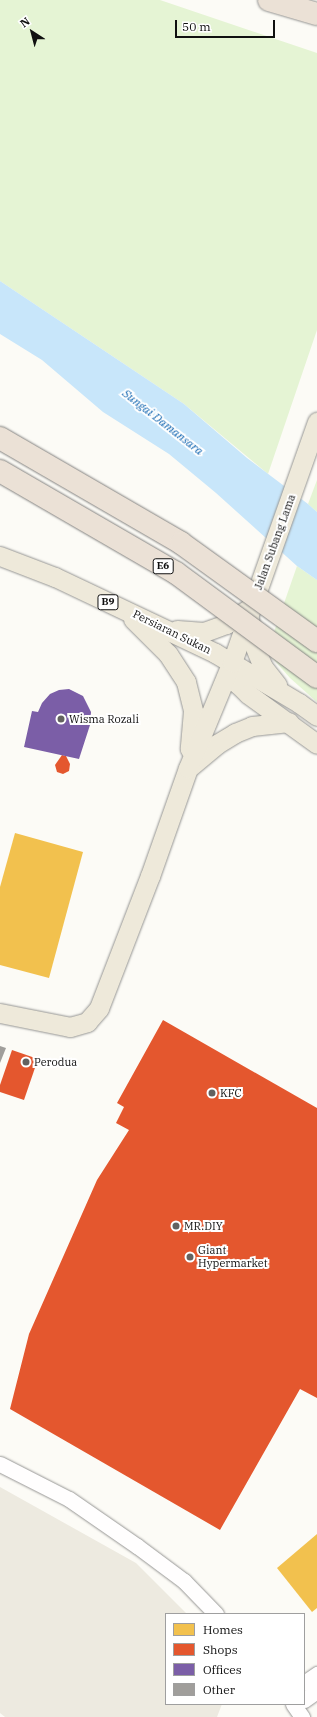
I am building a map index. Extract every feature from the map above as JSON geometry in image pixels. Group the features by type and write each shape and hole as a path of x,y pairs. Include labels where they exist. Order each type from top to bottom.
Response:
{"highway":[{"path":"279,2 317,14"},
{"path":"279,2 317,24"},
{"name":"E6","path":"0,438 181,543 317,641"},
{"name":"E6","path":"0,471 176,573 317,677"}],"main road":[{"name":"Jalan Subang Lama","path":"188,768 251,612 317,422"},
{"name":"Persiaran Sukan","path":"0,556 55,577 232,662 317,716"},
{"path":"0,1013 70,1027 87,1022 99,1008 150,876 188,768 193,711 186,682 168,654 124,609"},
{"path":"158,626 184,632 204,632 226,624 251,612 254,645 263,667 284,694"},
{"path":"232,662 238,684 317,744"},
{"path":"188,768 217,744 235,733 252,726 289,722"}],"street":[{"path":"0,1464 69,1499 184,1581 215,1613"},
{"path":"305,1675 317,1671"},
{"path":"305,1682 317,1674"},
{"path":"305,1700 317,1691"}],"green space":[{"path":"0,0 160,0 317,53 317,330 268,474 184,404 0,281"},
{"path":"317,480 317,512 308,504"},
{"path":"297,566 317,580 317,702 290,678 267,652"}],"shaded area":[{"path":"0,1487 136,1563 186,1613 165,1613 165,1705 222,1705 217,1717 5,1717 0,1713"}],"water":[{"name":"Sungai Damansara","path":"0,281 184,404 247,458 317,512 317,580 297,566 216,493 169,454 103,412 42,360 0,334"}],"building: Homes":[{"path":"15,833 83,852 49,978 0,965 0,887"},
{"path":"317,1534 317,1608 312,1612 277,1568"}],"building: Shops":[{"path":"62,755 66,756 70,764 69,771 63,774 57,772 55,765"},
{"name":"Giant Hypermarket","path":"163,1020 317,1108 317,1398 300,1389 220,1530 10,1409 29,1334 97,1180 129,1130 116,1123 124,1107 117,1103"},
{"path":"12,1050 38,1059 24,1100 0,1092 0,1085"}],"building: Offices":[{"name":"Wisma Rozali","path":"69,689 83,696 91,712 90,725 79,759 24,747 32,711 38,712 42,703 50,694 59,690"}],"building: Other":[{"path":"0,1046 6,1048 0,1063"}],"place":[{"name":"Wisma Rozali","path":"61,719"},
{"name":"Perodua","path":"26,1062"},
{"name":"KFC","path":"212,1093"},
{"name":"MR.DIY","path":"176,1226"},
{"name":"Giant Hypermarket","path":"190,1257"}]}
